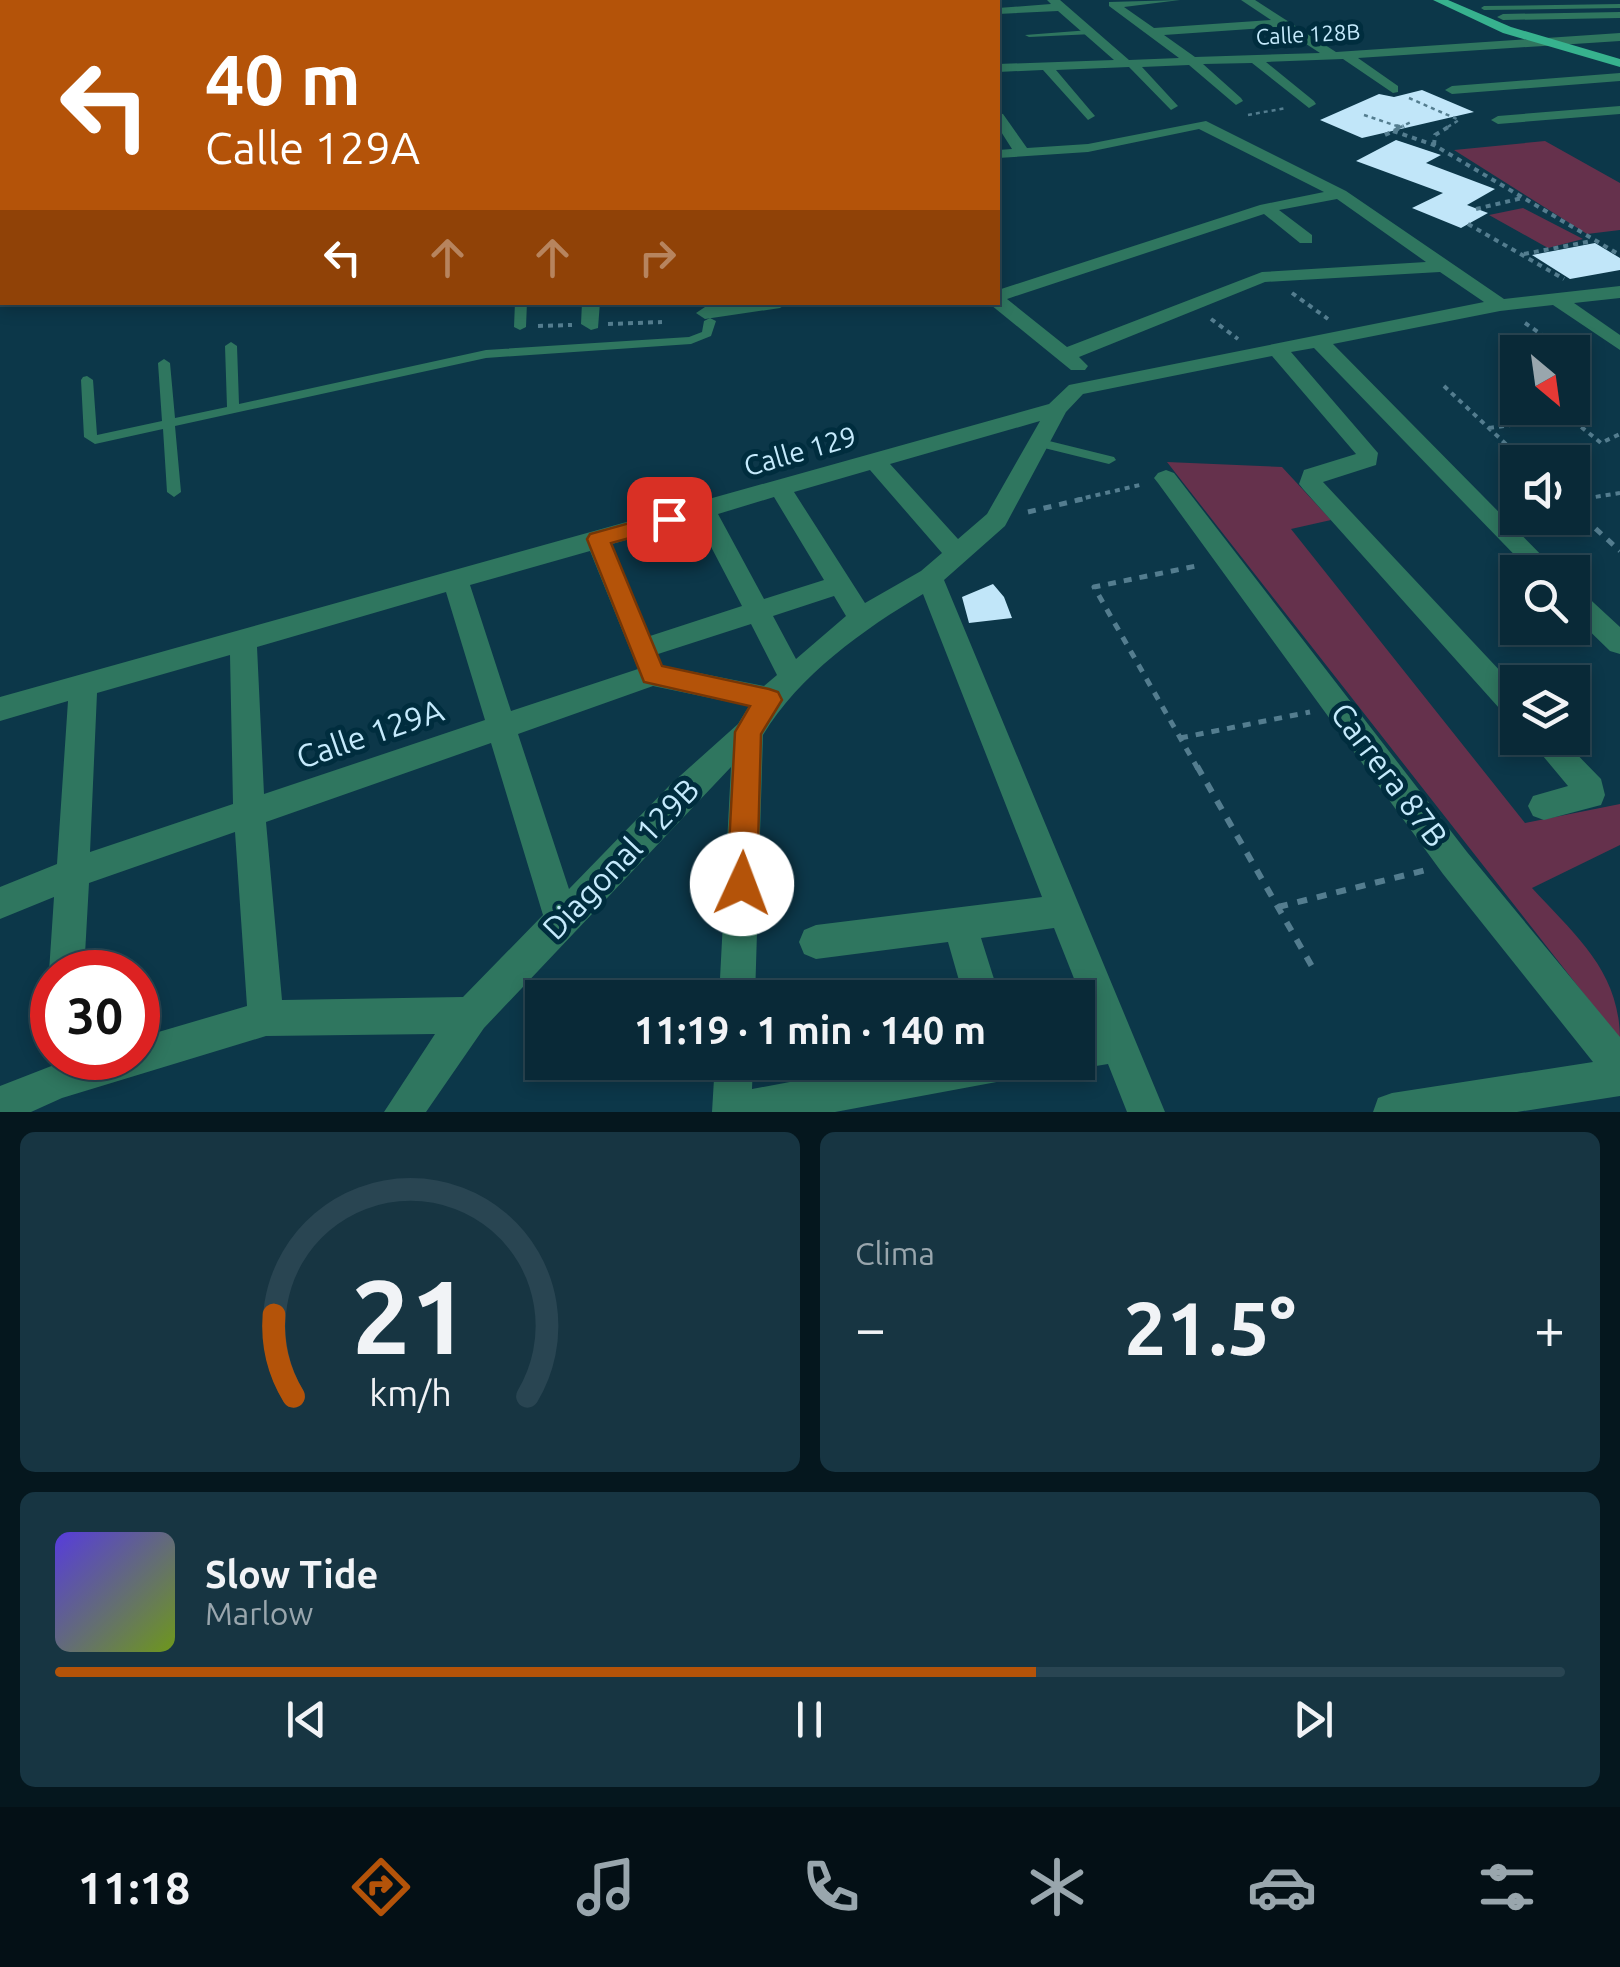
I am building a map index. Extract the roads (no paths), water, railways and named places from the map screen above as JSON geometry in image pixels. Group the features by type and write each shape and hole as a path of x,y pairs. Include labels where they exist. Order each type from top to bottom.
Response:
{"main road":[{"path":"1438,0 1544,42 1620,64"},
{"path":"1465,0 1566,40 1620,55"}],"street":[{"path":"1174,0 1113,4 1192,61 1236,102"},
{"path":"1246,0 1397,92"},
{"path":"1000,12 1057,3 1129,63 1171,106"},
{"path":"1503,17 1620,15"},
{"path":"1152,32 1283,23"},
{"name":"Calle 128B","path":"1000,68 1340,56 1620,37"},
{"path":"1506,45 1533,59"},
{"path":"1256,60 1309,104"},
{"path":"1045,66 1088,116"},
{"path":"1546,66 1560,74"},
{"path":"1452,90 1620,77"},
{"path":"1498,120 1620,110"},
{"path":"1000,120 1023,153"},
{"path":"1000,154 1088,148 1202,124 1340,194 1500,304"},
{"path":"1000,298 1266,208 1340,194"},
{"path":"1266,208 1306,239"},
{"path":"1065,355 1270,276 1444,266"},
{"path":"1563,290 1620,344"},
{"name":"Calle 129","path":"0,708 1057,410 1076,389 1097,382 1563,290 1620,292"},
{"path":"1000,301 1097,382"},
{"path":"590,305 591,324"},
{"path":"704,312 757,305"},
{"path":"1318,340 1529,555"},
{"path":"1265,350 1367,454 1368,460 1361,464 1312,475 1310,484 1500,690"},
{"name":"Diagonal 129B","path":"403,1112 471,1015 682,794 748,732 780,688 861,618 930,578 959,556 996,520 1057,410"},
{"path":"876,461 959,556"},
{"name":"Carrera 87B","path":"1166,478 1455,863 1620,1066"},
{"path":"780,488 861,618"},
{"path":"598,539 647,662 780,688 758,611 704,509"},
{"path":"930,578 1146,1112"},
{"path":"456,580 562,920"},
{"name":"Calle 129A","path":"0,903 74,873 499,727 758,611 842,584"},
{"path":"1590,615 1620,643"},
{"path":"243,640 249,812 266,1018"},
{"path":"69,950 83,685"},
{"path":"738,980 748,732"},
{"path":"1544,806 1590,795 1590,789 1559,755"},
{"path":"816,942 1066,910"},
{"path":"960,924 977,980"},
{"path":"160,1050 266,1018 471,1015"},
{"path":"1095,1048 1120,1044"},
{"path":"1392,1112 1620,1077"},
{"path":"0,1106 42,1080"},
{"path":"733,1080 732,1112 908,1080"}],"lane":[{"path":"1484,8 1620,6"},
{"path":"1029,35 1090,32"},
{"path":"520,326 521,305"},
{"path":"88,380 91,437 95,440 486,354 691,340 708,334 704,312"},
{"path":"231,346 233,410"},
{"path":"164,363 174,492"},
{"path":"1041,443 1108,460"}]}
